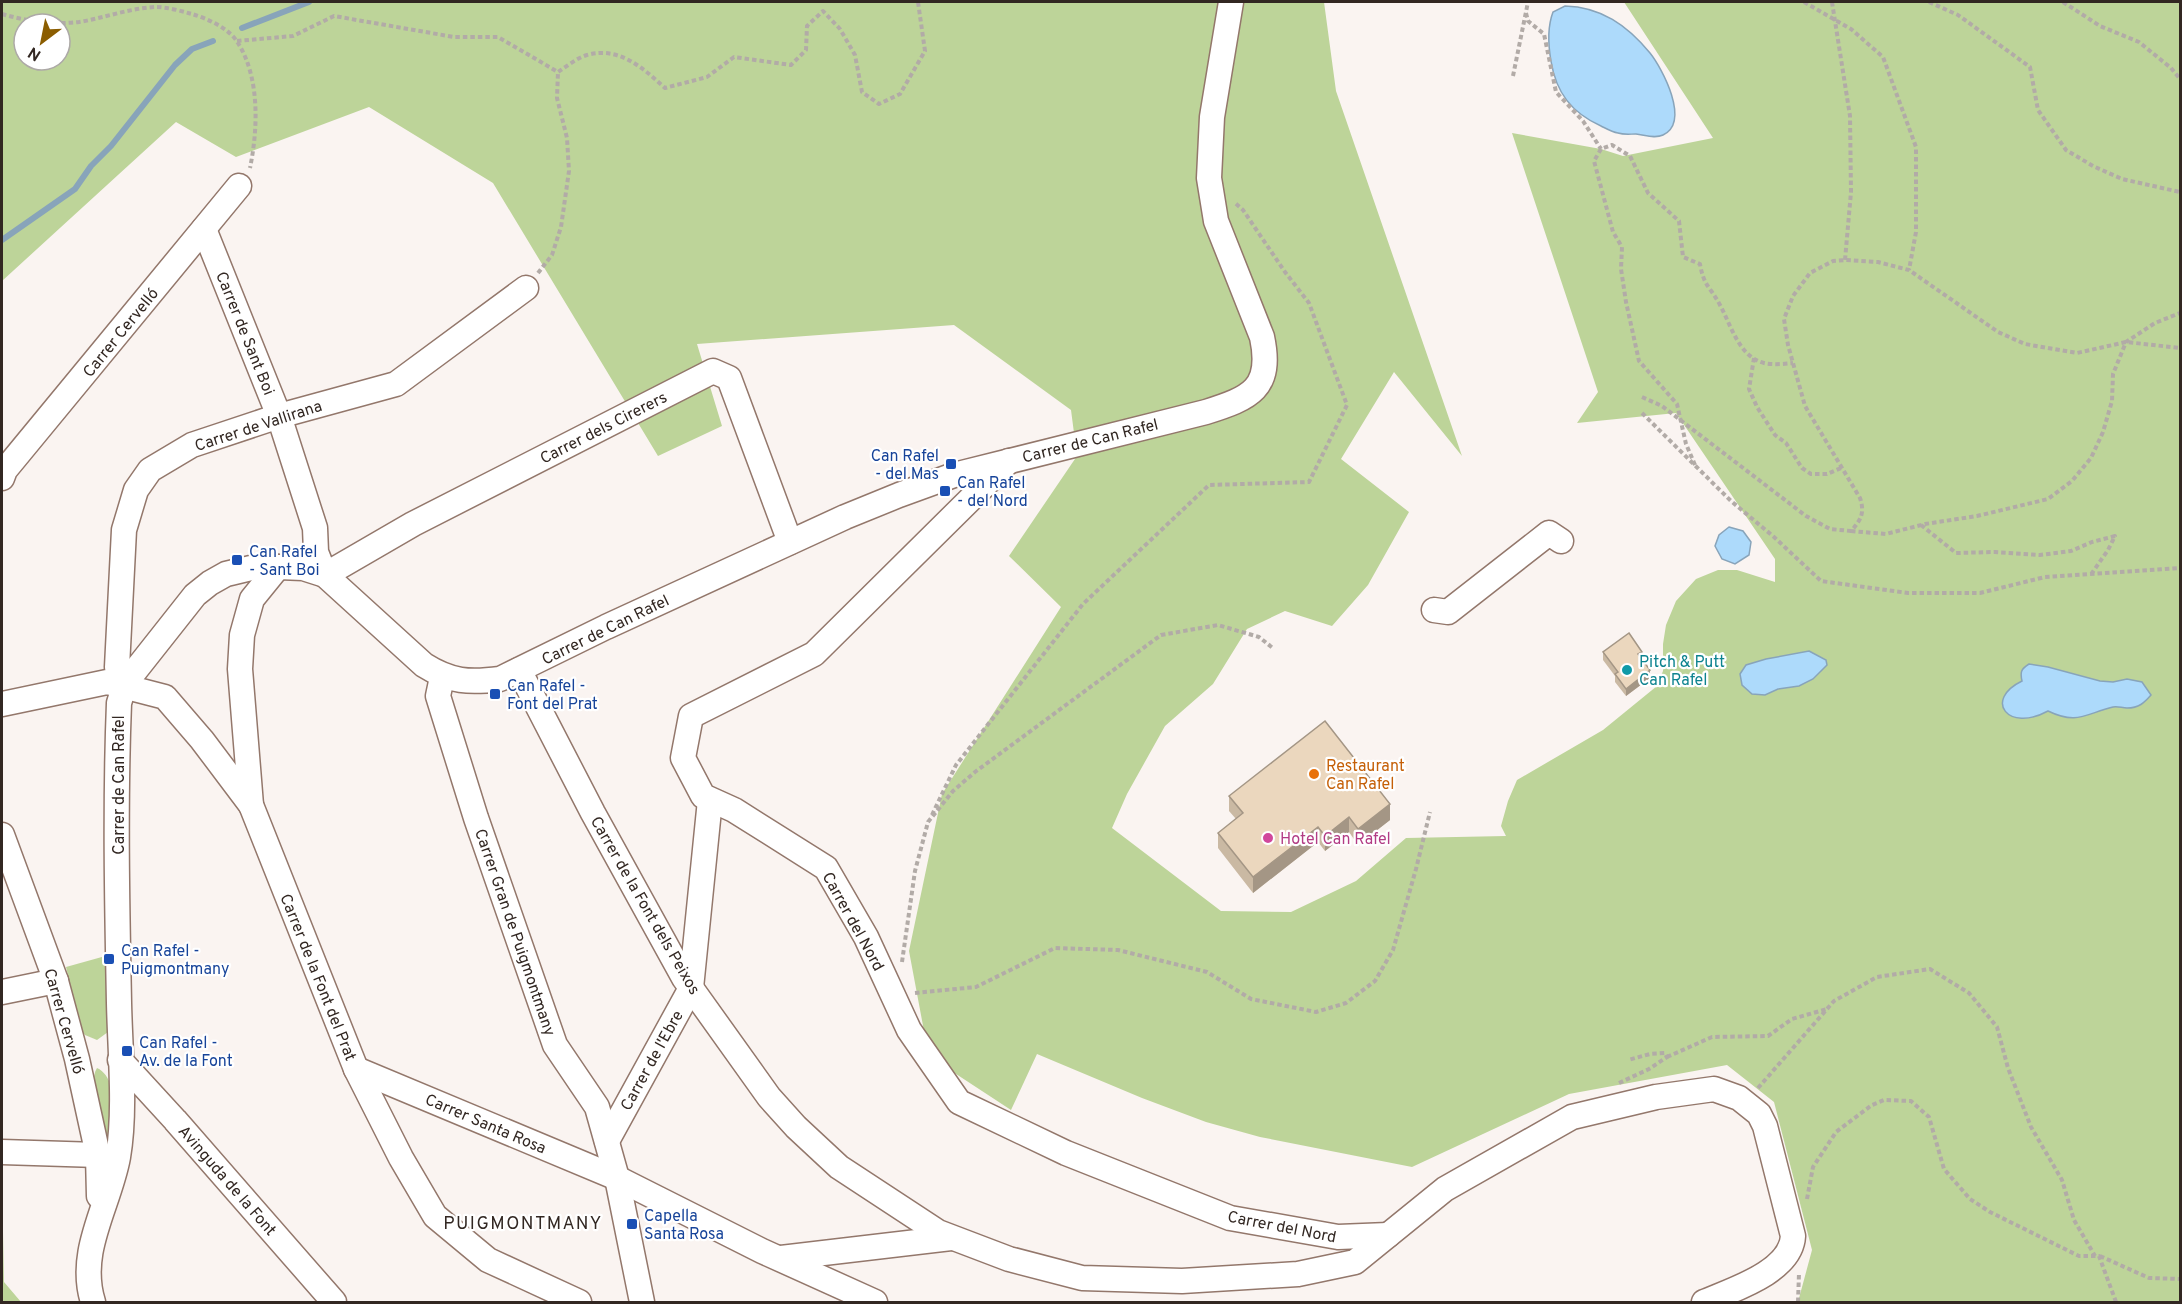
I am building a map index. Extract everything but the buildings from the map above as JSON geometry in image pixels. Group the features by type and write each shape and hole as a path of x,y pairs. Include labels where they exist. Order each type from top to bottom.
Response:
{"street":[{"name":"Carrer de Can Rafel","path":"93,1302 88,1284 88,1268 93,1238 118,1158 121,1125 119,703 124,687 188,603 210,583 226,574 278,567 303,568 324,575 424,665 442,677 481,681 500,678 790,542 899,495 954,475 1231,404 1245,398 1257,386 1265,370 1266,357 1262,337 1216,221 1209,178 1212,117 1231,2"},
{"name":"Carrer Cervelló","path":"3,473 239,186"},
{"name":"Carrer de Sant Boi","path":"204,229 279,416 315,528 316,552 324,575"},
{"name":"Carrer de Vallirana","path":"124,687 117,667 124,530 136,490 150,470 192,445 279,416 396,384 526,288"},
{"name":"Carrer dels Cirerers","path":"324,575 413,524 713,371 729,378 790,542"},
{"path":"710,800 704,796 683,758 691,716 814,654 1009,460"},
{"path":"1434,610 1448,612 1550,533 1561,541"},
{"name":"Carrer de la Font del Prat","path":"278,567 252,599 242,635 240,669 251,805 356,1069 401,1158 435,1216 488,1260 579,1302"},
{"name":"Carrer de la Font dels Peixos","path":"519,670 593,813 691,988 769,1097 796,1127 839,1167 938,1232 1009,1259 1082,1278 1182,1281 1298,1274 1355,1262 1388,1235"},
{"name":"Carrer Gran de Puigmontmany","path":"442,677 438,696 476,818 555,1045 597,1107 617,1178 642,1302"},
{"path":"2,704 107,682 165,697 202,740 251,805"},
{"name":"Carrer de l'Ebre","path":"607,1141 691,988 710,800"},
{"name":"Carrer del Nord","path":"710,800 734,810 826,868 866,937 909,1030 959,1102 1066,1153 1230,1218 1338,1237 1388,1235"},
{"name":"Carrer Cervelló","path":"3,845 56,981 77,1059 98,1155 100,1213"},
{"path":"2,992 56,981"},
{"name":"Avinguda de la Font","path":"120,1060 334,1302"},
{"name":"Carrer Santa Rosa","path":"356,1069 617,1178"},
{"path":"1388,1235 1445,1189 1572,1117 1656,1097 1714,1089 1739,1098 1759,1114 1765,1126 1793,1236 1792,1246 1765,1276 1704,1302"},
{"path":"2,1152 98,1155"},
{"path":"617,1178 762,1251 875,1302"},
{"path":"781,1258 951,1238"}],"path":[{"path":"558,72 585,56 607,52 642,66 665,88 707,77 734,57 791,65 806,50 807,26 823,11 840,29 855,55 862,92 879,104 900,94 925,51 918,2"},
{"path":"1513,76 1528,2"},
{"path":"1804,2 1851,29 1883,57 1916,147 1916,232 1909,270"},
{"path":"1832,2 1850,116 1851,192 1845,260"},
{"path":"1929,2 1958,15 2030,67 2038,110 2066,150 2122,179 2181,192"},
{"path":"2063,2 2100,26 2139,42 2181,79"},
{"path":"2,14 41,22 77,22 156,7 207,19 223,29 237,41 251,72 254,99 254,149 250,169 239,186"},
{"path":"1526,13 1528,21 1544,34 1556,93 1583,121 1601,149"},
{"path":"237,41 292,36 334,16 454,37 498,37 558,72"},
{"path":"526,288 552,255 561,227 566,195 569,171 568,149 557,98 558,72"},
{"path":"1695,465 1686,444 1677,404 1640,361 1626,302 1621,269 1622,247 1613,232 1594,161 1601,149 1612,145 1630,156 1648,193 1679,221 1683,257 1700,264 1703,280 1719,302 1738,342 1754,358 1764,363 1793,363"},
{"path":"1234,202 1248,217 1309,303 1347,405 1309,482 1209,485 1083,604 956,765 928,822 915,871 895,996 976,987 1055,948 1130,952 1207,972 1251,999 1316,1012 1346,1003 1375,981 1393,950 1430,812"},
{"path":"1851,531 1860,521 1863,509 1860,498 1804,406 1784,319 1793,296 1810,273 1833,261 1845,260 1878,262 1909,270 1998,332 2025,344 2077,353 2126,342 2181,348"},
{"path":"1642,397 1662,406 1806,516 1830,529 1886,534 2048,499 2072,482 2091,458 2103,432 2112,401 2113,374 2126,342 2155,323 2181,313"},
{"path":"1754,358 1749,389 1757,407 1775,435 1786,443 1802,468 1811,474 1827,474 1841,468"},
{"path":"1642,412 1731,501 1821,581 1908,593 1980,593 2045,577 2181,568"},
{"path":"1921,525 1956,553 1995,552 2040,555 2071,551 2115,536 2092,574"},
{"path":"928,822 953,791 975,772 1161,635 1218,625 1259,637 1274,649"},
{"path":"1746,1103 1834,1000 1878,977 1930,969 1968,993 1997,1027 2008,1068 2031,1127 2062,1180 2074,1220 2097,1256 2116,1302"},
{"path":"1613,1089 1621,1081 1712,1037 1768,1036 1792,1019 1827,1008"},
{"path":"1628,1060 1650,1054 1665,1053 1668,1057"},
{"path":"1805,1207 1812,1167 1836,1132 1851,1119 1878,1102 1884,1100 1911,1101 1929,1117 1944,1169 1970,1199 1990,1212 2079,1256 2097,1256 2150,1278 2181,1278"}],"green space":[{"path":"2,2 1324,2 1336,91 1462,456 1394,372 1341,459 1409,512 1368,585 1332,626 1285,611 1247,629 1213,684 1165,726 1127,794 1112,828 1221,911 1291,912 1356,881 1406,838 1506,836 1501,826 1517,780 1603,730 1657,686 1663,671 1666,625 1676,601 1696,579 1718,570 1737,570 1775,582 1775,559 1676,413 1577,423 1598,392 1512,133 1601,149 1623,156 1713,138 1624,2 2180,2 2180,1302 1798,1302 1812,1250 1774,1102 1727,1065 1569,1094 1412,1167 1260,1137 1206,1122 1037,1054 1011,1110 953,1072 924,1031 909,951 942,794 1061,607 1009,556 1077,456 1071,410 954,325 697,344 722,426 658,456 493,183 369,107 236,157 176,122 2,281"},
{"path":"109,955 108,1032 97,1040 85,1035 81,1030 66,967"},
{"path":"97,1068 106,1075 113,1099 114,1114 106,1167 94,1101 94,1076"},
{"path":"2,1181 4,1282 21,1302 2,1302"}],"water":[{"path":"1565,6 1590,10 1612,19 1632,34 1650,53 1667,82 1674,107 1671,128 1663,135 1653,137 1614,132 1591,121 1567,101 1553,72 1549,42 1553,12"},
{"path":"1729,527 1743,531 1751,542 1749,555 1735,564 1722,559 1715,546 1719,535"},
{"path":"1809,651 1826,660 1827,665 1813,679 1799,686 1778,689 1765,695 1752,694 1742,685 1740,674 1746,665"},
{"path":"2029,664 2100,681 2113,682 2127,679 2142,682 2151,695 2135,707 2113,707 2081,717 2066,717 2048,711 2034,717 2012,716 2005,711 2004,697 2010,689 2022,681 2022,671"}],"waterway":[{"path":"242,28 309,2"},
{"path":"2,240 75,189 91,166 111,146 175,65 192,49 213,41"}],"place":[{"name":"Can Rafel - del Mas","path":"951,464"},
{"name":"Can Rafel - del Nord","path":"945,491"},
{"name":"Can Rafel - Sant Boi","path":"237,560"},
{"name":"Pitch & Putt Can Rafel","path":"1627,670"},
{"name":"Can Rafel - Font del Prat","path":"495,694"},
{"name":"Restaurant Can Rafel","path":"1314,774"},
{"name":"Hotel Can Rafel","path":"1268,838"},
{"name":"Can Rafel - Puigmontmany","path":"109,959"},
{"name":"Can Rafel - Av. de la Font","path":"127,1051"},
{"name":"Capella Santa Rosa","path":"632,1224"}],"district":[{"name":"PUIGMONTMANY","path":"523,1223"}]}
